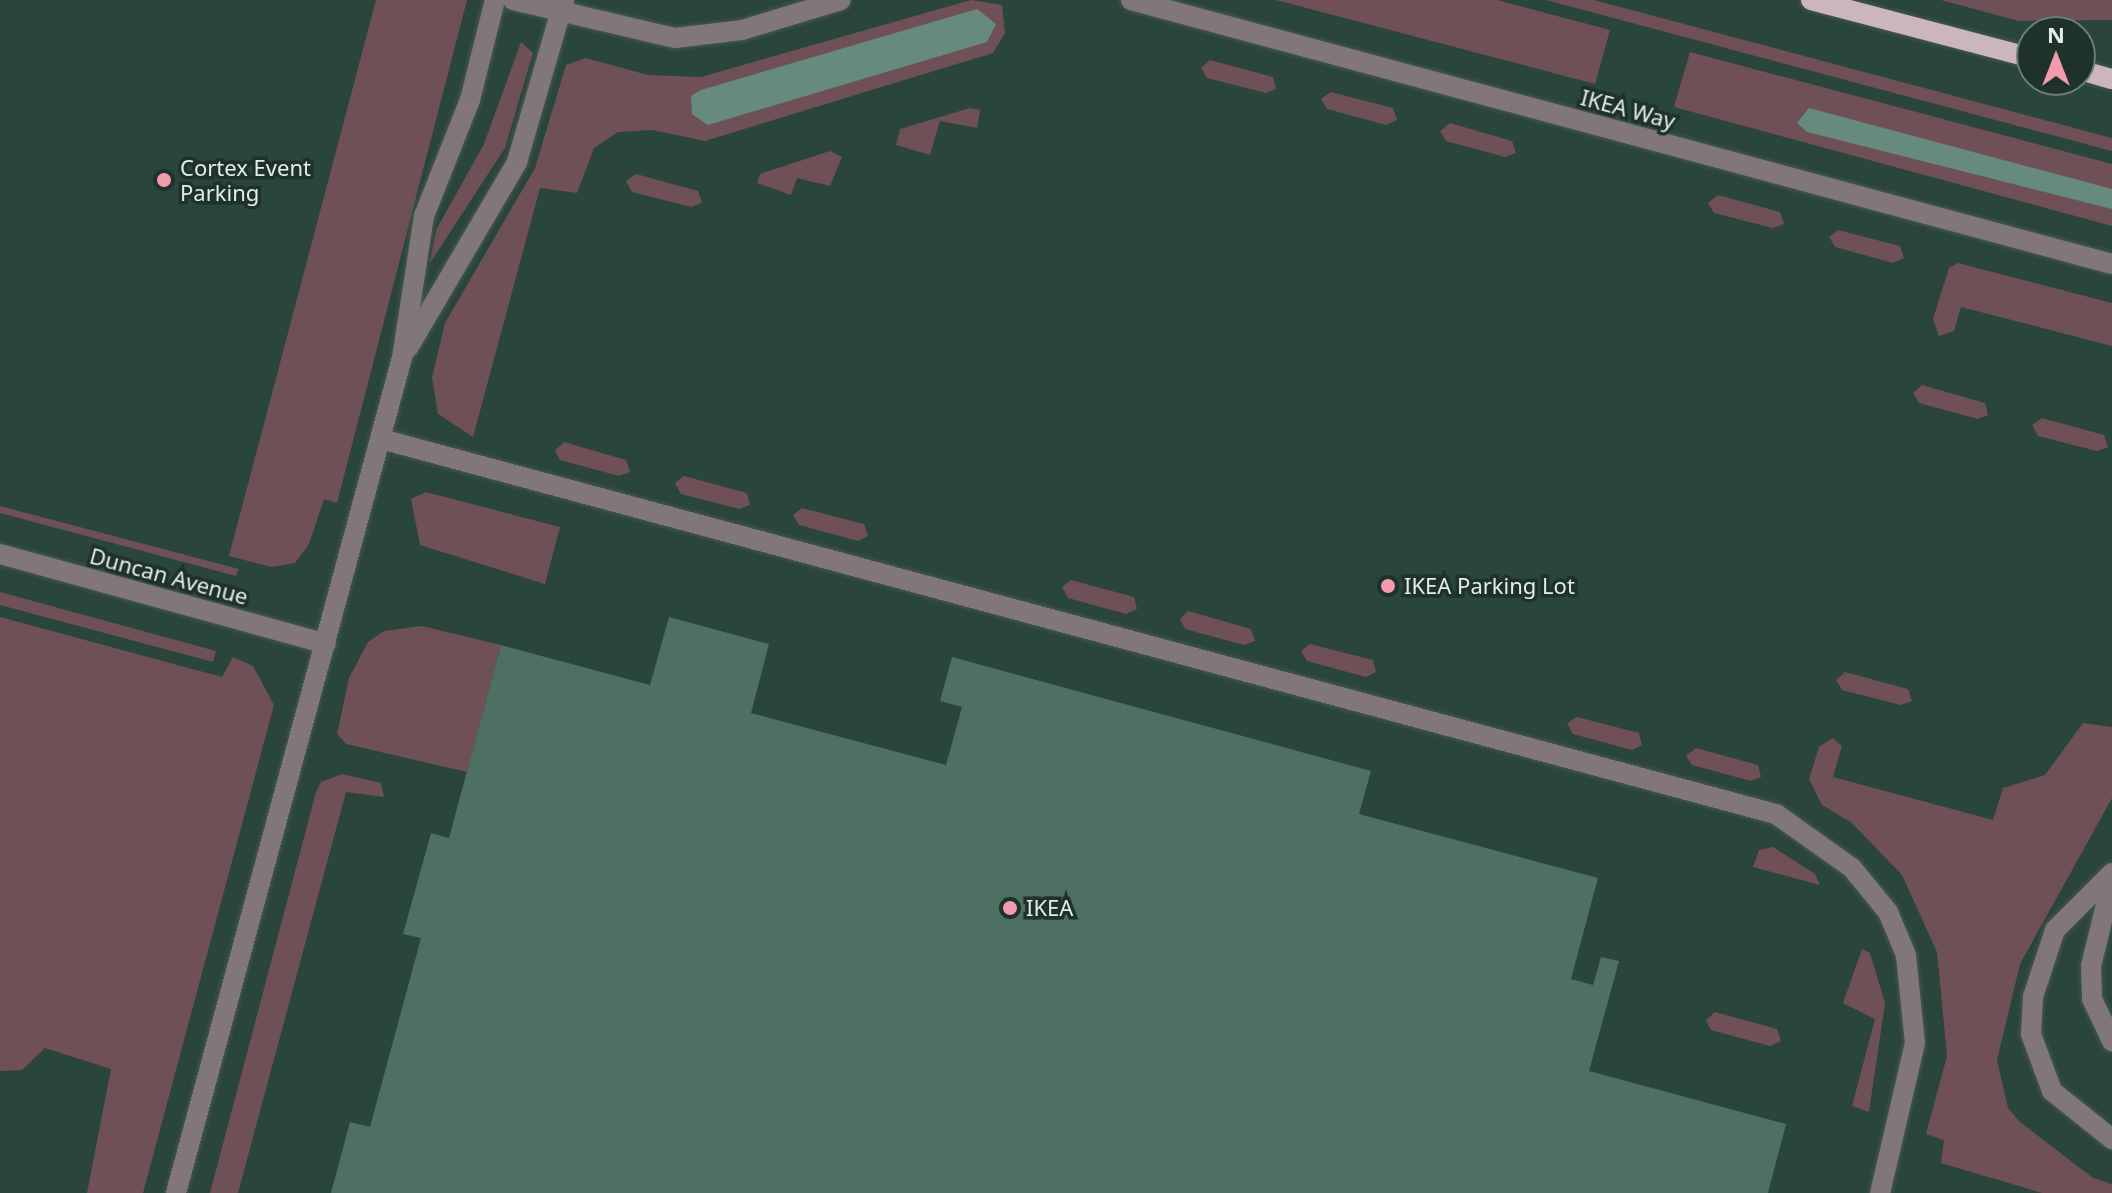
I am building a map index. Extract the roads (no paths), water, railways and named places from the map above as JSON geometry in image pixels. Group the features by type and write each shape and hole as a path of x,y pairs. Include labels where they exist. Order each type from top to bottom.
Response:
{"main road":[{"path":"1811,0 2016,54"}],"street":[{"path":"176,1193 402,358 424,216 466,112 495,0"},
{"path":"513,0 562,6 649,34 709,38 841,0"},
{"name":"IKEA Way","path":"1131,0 2112,264"},
{"path":"402,358 517,162 562,6"},
{"path":"381,439 1776,814 1852,868 1888,912 1906,955 1915,1043 1880,1193"},
{"name":"Duncan Avenue","path":"0,554 326,644"},
{"path":"2112,873 2055,930 2033,997 2031,1034 2052,1091 2112,1139"},
{"path":"2112,880 2091,966 2092,999 2112,1041"}],"place":[{"name":"Cortex Event Parking","path":"164,180"},
{"name":"IKEA Parking Lot","path":"1388,586"},
{"name":"IKEA","path":"1010,908"}]}
